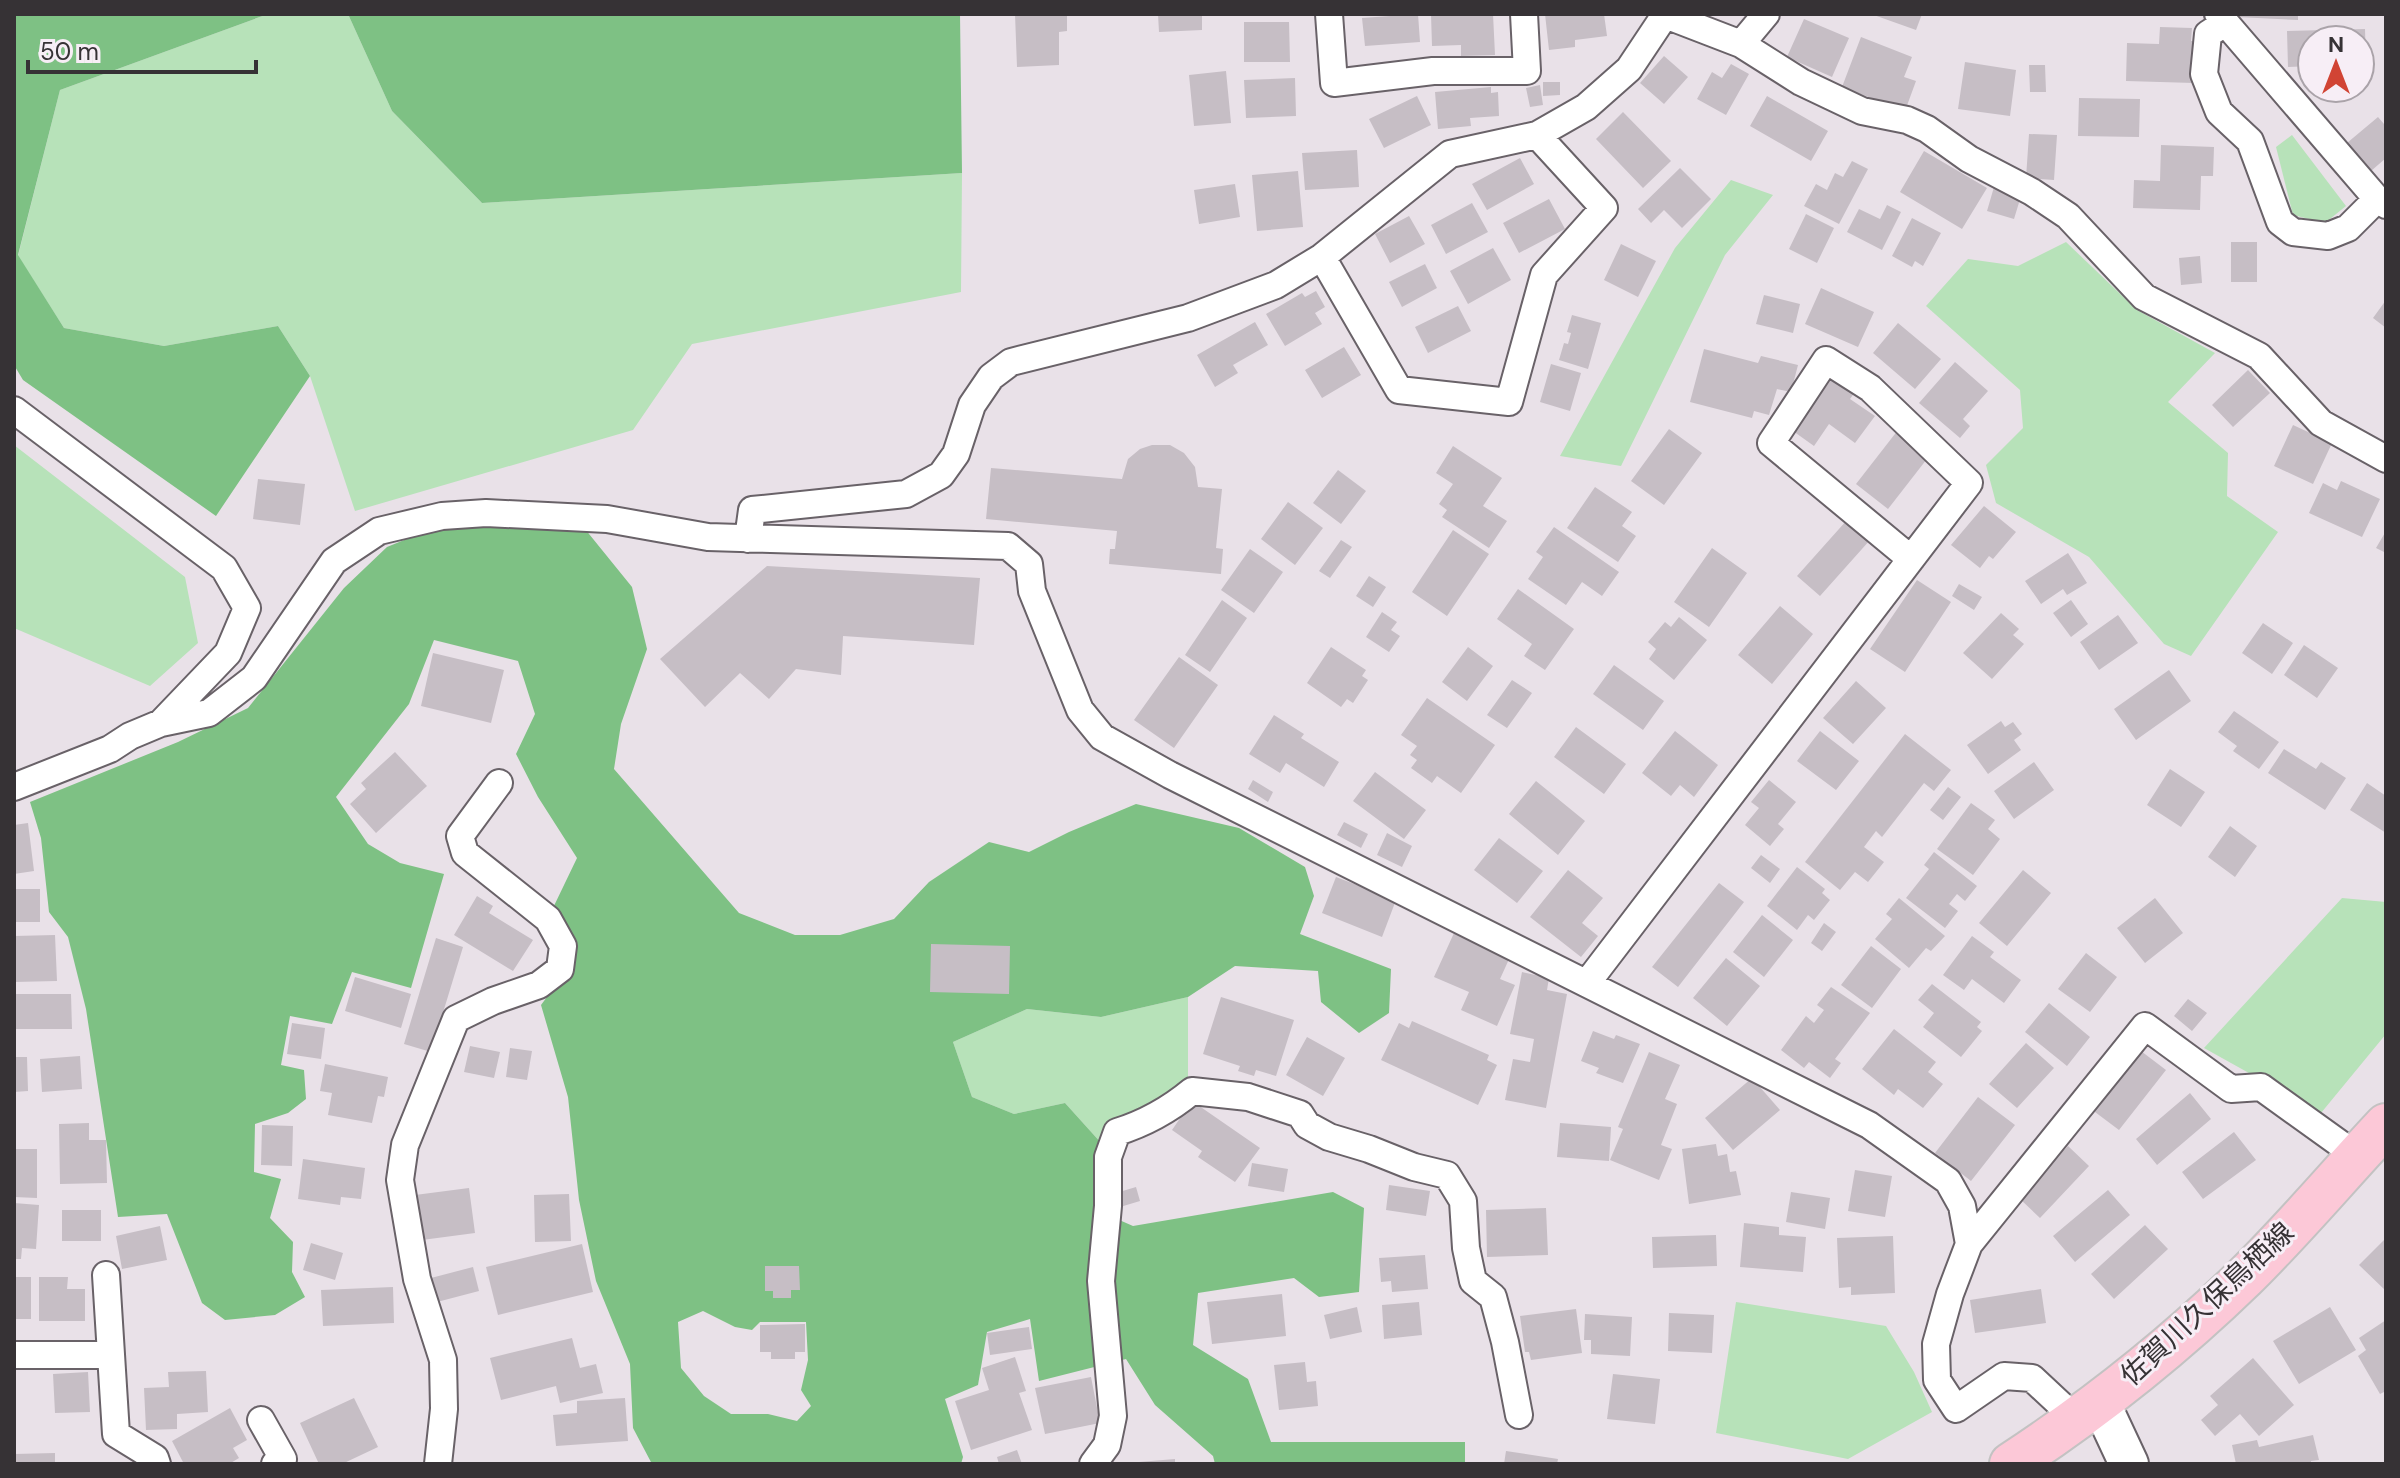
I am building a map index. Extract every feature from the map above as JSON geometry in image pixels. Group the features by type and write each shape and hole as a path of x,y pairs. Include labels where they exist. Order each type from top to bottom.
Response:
{"main road":[{"name":"佐賀川久保鳥栖線","path":"2011,1464 2089,1411 2156,1357 2245,1277 2386,1125"},
{"path":"2089,1411 2129,1464"}],"street":[{"path":"1329,14 1334,83 1433,71 1527,71 1524,14"},
{"path":"748,539 752,510 906,494 941,475 956,454 972,405 991,377 1011,362 1188,318 1276,285 1322,257 1450,154 1537,135 1586,107 1629,69 1664,14 1741,44 1801,82 1862,111 1907,120 1927,129 1969,159 2032,192 2068,216 2144,297 2259,356 2321,423 2386,459"},
{"path":"1741,44 1766,14"},
{"path":"2222,18 2382,202 2348,228 2328,236 2293,232 2280,222 2250,141 2219,112 2204,74 2208,34 2222,18"},
{"path":"1322,257 1399,390 1509,402 1544,275 1604,208 1537,135"},
{"path":"1587,983 1911,559 1969,483 1870,388 1826,360 1771,443 1911,559"},
{"path":"14,410 224,568 247,608 228,653 161,723"},
{"path":"14,787 110,749 130,736 161,723 209,713 254,678 334,561 379,531 442,516 486,513 607,519 708,537 1008,546 1029,564 1032,591 1080,710 1102,737 1170,775 1869,1125 1948,1181 1962,1206 1969,1244"},
{"path":"438,1464 444,1409 443,1360 415,1265 400,1180 405,1145 456,1019 493,1001 539,985 560,969 563,946 548,919 465,853 460,836 499,783"},
{"path":"2089,1411 2032,1378 2004,1376 1956,1409 1937,1380 1936,1344 1969,1244 2145,1026 2231,1089 2261,1087 2357,1156"},
{"path":"1093,1464 1107,1445 1113,1416 1101,1281 1108,1206 1108,1157 1117,1132 1140,1125 1172,1107 1192,1091 1248,1097 1300,1114 1307,1125 1329,1137 1414,1167 1447,1175 1463,1201 1466,1248 1473,1281 1493,1297 1519,1415"},
{"path":"106,1275 116,1434 155,1458 157,1464"},
{"path":"14,1355 110,1355"},
{"path":"261,1420 283,1459 275,1464"}],"green space":[{"path":"14,14 268,14 60,90 18,255 64,328 164,346 278,326 310,376 216,516 23,380 14,365"},
{"path":"268,14 348,14 392,111 482,203 962,173 961,292 692,344 633,430 355,511 310,376 278,326 164,346 64,328 18,256 60,90"},
{"path":"348,14 960,14 962,173 482,203 392,111"},
{"path":"2292,135 2346,206 2325,223 2293,215 2276,147"},
{"path":"1731,180 1773,195 1725,255 1621,466 1560,456 1675,248"},
{"path":"2066,242 2137,310 2215,353 2168,402 2228,453 2227,496 2278,532 2191,656 2164,644 2089,557 1996,503 1986,465 2023,428 2020,390 1926,306 1968,259 2018,266"},
{"path":"14,445 185,577 198,643 150,686 14,628"},
{"path":"441,525 585,529 632,587 647,649 621,724 614,769 739,913 795,935 840,935 894,919 929,882 989,842 1029,852 1136,804 1239,828 1305,867 1314,896 1300,934 1391,969 1389,1013 1359,1033 1321,1002 1318,971 1235,966 1188,997 1101,1017 1027,1009 953,1042 972,1097 1014,1114 1065,1103 1102,1144 1101,1212 1133,1226 1333,1192 1364,1208 1359,1292 1319,1297 1294,1278 1198,1293 1193,1345 1248,1379 1271,1442 1465,1442 1465,1464 1215,1464 1213,1456 1155,1405 1126,1359 1039,1381 1030,1319 987,1332 978,1385 945,1399 963,1457 961,1464 652,1464 633,1428 630,1364 596,1281 579,1200 568,1097 541,1005 570,966 572,935 552,910 577,858 538,797 516,754 535,714 518,661 434,640 409,704 336,797 368,844 400,863 444,874 411,988 352,972 332,1024 290,1016 281,1065 304,1070 306,1099 288,1113 255,1124 254,1172 281,1179 270,1218 293,1242 292,1272 305,1297 275,1315 225,1320 202,1303 167,1214 118,1217 86,1009 68,937 49,912 41,838 30,802 178,742 248,708 344,588 387,547","holes":["703,1311 735,1327 752,1330 760,1322 806,1322 808,1360 801,1390 811,1406 797,1421 768,1414 731,1414 704,1396 681,1368 678,1322"]},
{"path":"2342,898 2386,902 2386,1034 2321,1113 2204,1048"},
{"path":"1188,997 1188,1082 1115,1121 1102,1144 1065,1103 1014,1114 972,1097 953,1042 1027,1009 1101,1017"},
{"path":"1736,1302 1886,1326 1914,1372 1932,1412 1848,1459 1716,1433"}],"building":[{"path":"1015,14 1067,14 1067,31 1059,32 1059,65 1017,67"},
{"path":"1158,14 1202,14 1202,30 1159,32"},
{"path":"1418,14 1420,42 1365,46 1362,18"},
{"path":"1431,14 1493,14 1495,55 1461,56 1461,45 1432,46"},
{"path":"1545,14 1604,14 1607,36 1575,40 1575,47 1549,50"},
{"path":"1871,14 1922,14 1916,30"},
{"path":"2237,14 2298,14 2298,20 2237,17"},
{"path":"1804,19 1849,38 1832,77 1787,57"},
{"path":"1244,22 1289,22 1290,62 1244,62"},
{"path":"2160,27 2192,28 2191,41 2196,41 2194,83 2126,81 2127,43 2159,44"},
{"path":"2287,31 2296,31 2296,67 2288,67"},
{"path":"1861,37 1912,57 1904,77 1916,81 1905,111 1842,87"},
{"path":"1664,56 1688,77 1664,104 1640,83"},
{"path":"1965,62 2016,70 2010,116 1958,109"},
{"path":"1731,64 1749,74 1726,115 1697,99 1712,72 1722,78"},
{"path":"2029,65 2045,65 2046,92 2030,92"},
{"path":"1226,71 1231,123 1194,126 1189,75"},
{"path":"1295,78 1296,116 1246,118 1244,80"},
{"path":"1543,82 1560,82 1560,95 1543,96"},
{"path":"1540,85 1543,105 1530,107 1526,88"},
{"path":"1491,87 1491,93 1498,92 1499,116 1470,118 1471,126 1438,129 1435,92"},
{"path":"1417,96 1431,125 1384,148 1369,119"},
{"path":"1767,96 1828,131 1811,161 1750,126"},
{"path":"2079,98 2140,99 2139,137 2078,136"},
{"path":"1623,112 1671,161 1643,188 1596,139"},
{"path":"2378,117 2384,124 2386,122 2386,158 2371,171 2347,143"},
{"path":"2029,134 2057,135 2054,180 2026,178"},
{"path":"2161,145 2214,147 2213,176 2201,176 2200,210 2133,208 2134,180 2160,181"},
{"path":"1357,150 1359,187 1305,190 1302,153"},
{"path":"1924,151 1987,188 1962,229 1900,192"},
{"path":"1520,158 1534,184 1487,210 1472,184"},
{"path":"1852,161 1868,169 1839,224 1804,206 1816,184 1827,190 1835,173 1843,177"},
{"path":"1680,168 1711,199 1682,228 1664,210 1651,223 1638,209"},
{"path":"1298,171 1303,227 1257,231 1252,175"},
{"path":"1235,184 1240,217 1199,224 1194,190"},
{"path":"1994,187 2021,196 2014,219 1987,211"},
{"path":"1549,199 1565,229 1519,253 1503,223"},
{"path":"1472,203 1488,232 1446,254 1431,225"},
{"path":"1887,205 1901,212 1882,250 1847,232 1859,209 1880,219"},
{"path":"1806,214 1834,228 1817,263 1789,249"},
{"path":"1409,216 1425,244 1390,263 1375,234"},
{"path":"1912,218 1941,233 1923,266 1915,261 1912,267 1892,256"},
{"path":"2231,242 2257,242 2257,282 2231,282"},
{"path":"1621,244 1656,261 1638,297 1604,280"},
{"path":"1493,248 1511,280 1468,304 1450,271"},
{"path":"2200,256 2202,283 2181,285 2179,258"},
{"path":"1425,264 1437,288 1402,307 1389,282"},
{"path":"1821,288 1874,312 1858,347 1805,324"},
{"path":"1316,291 1325,307 1315,313 1322,324 1285,346 1266,314 1302,293 1305,297"},
{"path":"1764,295 1800,304 1793,333 1756,324"},
{"path":"2386,300 2386,328 2373,318"},
{"path":"1458,306 1471,331 1428,353 1415,327"},
{"path":"1572,315 1601,323 1588,369 1559,360 1564,343 1568,344 1571,333 1567,332"},
{"path":"1255,322 1268,345 1233,365 1238,373 1215,387 1197,355"},
{"path":"1898,323 1941,359 1915,389 1873,353"},
{"path":"1344,347 1361,375 1322,398 1305,370"},
{"path":"1704,349 1758,363 1761,356 1798,365 1791,392 1777,389 1769,415 1754,411 1752,418 1690,402"},
{"path":"1955,362 1988,391 1963,419 1970,426 1960,438 1919,403"},
{"path":"1551,364 1581,373 1570,411 1540,402"},
{"path":"2248,370 2270,393 2233,427 2212,405"},
{"path":"1834,376 1855,392 1850,399 1875,416 1855,443 1829,424 1814,446 1793,431"},
{"path":"2293,425 2332,443 2313,484 2274,466"},
{"path":"1669,429 1702,453 1664,505 1631,481"},
{"path":"1898,430 1930,455 1888,509 1856,484"},
{"path":"1170,445 1184,453 1195,467 1198,487 1222,489 1216,548 1223,549 1221,574 1109,564 1110,549 1115,549 1117,531 986,519 991,468 1122,479 1128,459 1140,449"},
{"path":"1453,446 1502,478 1483,506 1507,521 1489,548 1442,517 1447,510 1439,504 1453,484 1436,473"},
{"path":"1338,470 1366,491 1341,524 1313,503"},
{"path":"258,479 305,484 300,525 253,519"},
{"path":"2341,481 2380,499 2362,537 2309,513 2323,483 2337,490"},
{"path":"1595,487 1632,512 1622,526 1636,536 1618,562 1567,528"},
{"path":"1288,502 1323,528 1295,565 1261,539"},
{"path":"1984,506 2016,532 1993,559 1989,556 1980,568 1951,545"},
{"path":"1847,520 1870,540 1820,596 1797,576"},
{"path":"1554,527 1619,572 1602,596 1582,582 1566,605 1528,579 1543,557 1536,552"},
{"path":"1453,530 1489,554 1447,616 1412,592"},
{"path":"2386,531 2386,553 2376,548"},
{"path":"1341,540 1352,547 1330,578 1319,571"},
{"path":"1712,548 1747,573 1709,627 1674,602"},
{"path":"1250,549 1283,572 1254,613 1221,590"},
{"path":"2068,553 2087,583 2067,595 2063,589 2041,604 2025,581"},
{"path":"767,566 980,578 974,645 843,636 841,675 796,669 769,699 740,673 705,707 660,659"},
{"path":"1369,576 1386,587 1373,607 1356,596"},
{"path":"1917,580 1951,602 1905,672 1870,649"},
{"path":"1959,584 1982,597 1974,610 1952,596"},
{"path":"1518,589 1574,629 1545,670 1524,656 1532,644 1497,619"},
{"path":"1222,600 1247,618 1210,672 1185,655"},
{"path":"2071,600 2088,624 2071,637 2053,613"},
{"path":"1780,606 1813,634 1772,684 1738,655"},
{"path":"1382,612 1397,622 1391,630 1400,636 1389,652 1366,637"},
{"path":"2001,613 2019,629 2013,635 2024,644 1992,679 1963,653"},
{"path":"2118,615 2138,643 2099,670 2080,642"},
{"path":"1679,617 1707,640 1674,680 1649,659 1656,649 1648,642 1665,622 1671,627"},
{"path":"2263,623 2293,643 2272,674 2242,653"},
{"path":"2304,645 2338,668 2317,698 2284,675"},
{"path":"1331,647 1366,670 1362,676 1368,680 1353,703 1347,699 1341,707 1307,683"},
{"path":"1468,647 1493,666 1467,701 1442,682"},
{"path":"433,653 504,670 491,723 421,706"},
{"path":"1179,657 1218,685 1174,748 1134,720"},
{"path":"1614,665 1664,701 1643,730 1593,694"},
{"path":"2169,670 2191,701 2136,740 2114,709"},
{"path":"1512,680 1532,693 1507,728 1487,715"},
{"path":"1856,681 1886,708 1853,744 1823,718"},
{"path":"1427,698 1495,745 1461,793 1437,776 1432,783 1411,768 1417,760 1410,755 1417,746 1401,735"},
{"path":"2234,711 2279,742 2259,769 2233,751 2237,746 2218,732"},
{"path":"1274,715 1304,734 1301,738 1339,762 1324,787 1286,763 1280,773 1249,754"},
{"path":"2001,721 2005,727 2013,722 2022,734 2014,740 2021,750 1988,774 1967,745"},
{"path":"1576,727 1626,764 1604,794 1554,757"},
{"path":"1675,731 1718,765 1694,797 1680,785 1671,796 1642,773"},
{"path":"1820,731 1859,761 1836,790 1797,761"},
{"path":"1905,734 1951,770 1934,791 1924,783 1882,837 1876,831 1864,847 1884,862 1868,882 1855,872 1840,890 1805,862"},
{"path":"2284,749 2316,769 2321,762 2346,778 2325,810 2268,773"},
{"path":"395,752 427,786 376,833 350,804 366,789 361,783"},
{"path":"2034,762 2054,790 2014,819 1994,791"},
{"path":"2170,769 2205,792 2181,827 2147,805"},
{"path":"1375,772 1426,810 1404,839 1353,801"},
{"path":"1253,780 1273,792 1268,802 1248,789"},
{"path":"1769,780 1796,802 1778,824 1784,829 1770,846 1745,825 1759,808 1751,802"},
{"path":"1536,781 1585,821 1558,855 1509,814"},
{"path":"2367,783 2386,796 2386,833 2350,810"},
{"path":"1948,787 1961,797 1943,820 1930,810"},
{"path":"1971,803 1995,820 1988,829 2000,839 1973,875 1937,849"},
{"path":"1344,822 1368,834 1361,848 1337,835"},
{"path":"28,823 34,871 14,874 14,825"},
{"path":"2230,826 2257,846 2235,877 2208,857"},
{"path":"1387,833 1412,846 1402,867 1377,855"},
{"path":"1499,838 1543,871 1517,903 1474,870"},
{"path":"1934,852 1977,886 1965,901 1957,894 1949,904 1958,911 1945,928 1906,898 1929,869 1924,865"},
{"path":"1761,855 1780,869 1770,883 1751,868"},
{"path":"1797,867 1825,889 1822,893 1830,900 1814,920 1808,915 1797,930 1767,906"},
{"path":"1568,870 1603,898 1582,923 1598,936 1581,957 1530,917"},
{"path":"2023,870 2051,893 2007,946 1979,923"},
{"path":"1336,877 1396,900 1382,937 1322,913"},
{"path":"1719,883 1744,902 1678,987 1652,967"},
{"path":"14,889 40,889 40,922 14,922"},
{"path":"477,896 493,906 489,913 533,940 513,971 454,935"},
{"path":"1899,898 1945,936 1931,951 1926,948 1909,968 1875,939 1892,919 1886,914"},
{"path":"2155,898 2183,933 2145,963 2117,928"},
{"path":"1762,915 1793,940 1764,977 1733,952"},
{"path":"1824,923 1836,932 1822,951 1811,943"},
{"path":"1454,933 1510,957 1500,979 1515,985 1497,1026 1461,1010 1469,992 1434,977"},
{"path":"55,935 57,981 14,982 14,936"},
{"path":"1972,936 1994,952 1990,957 2021,980 2004,1003 1972,979 1964,990 1943,975"},
{"path":"436,938 463,947 431,1052 404,1044"},
{"path":"931,944 1010,946 1009,994 930,992"},
{"path":"1871,946 1901,969 1872,1008 1841,985"},
{"path":"2086,953 2117,977 2090,1012 2058,989"},
{"path":"1726,958 1760,986 1727,1026 1693,998"},
{"path":"1522,972 1549,978 1547,990 1567,994 1546,1108 1505,1100 1513,1059 1530,1062 1534,1039 1510,1034"},
{"path":"355,977 411,994 401,1028 345,1011"},
{"path":"1932,984 1981,1022 1977,1027 1982,1031 1961,1057 1923,1027 1934,1013 1918,1000"},
{"path":"1831,987 1870,1013 1835,1059 1841,1063 1830,1078 1809,1062 1804,1068 1781,1050 1806,1016 1814,1023 1824,1010 1817,1005"},
{"path":"14,994 71,994 72,1029 14,1029"},
{"path":"1221,997 1294,1020 1276,1076 1256,1070 1254,1076 1238,1071 1240,1066 1203,1054"},
{"path":"2188,999 2207,1013 2192,1031 2174,1016"},
{"path":"2049,1003 2090,1037 2067,1066 2025,1032"},
{"path":"1412,1021 1489,1055 1487,1060 1497,1065 1478,1105 1381,1060 1399,1023 1409,1028"},
{"path":"292,1023 325,1028 321,1059 287,1054"},
{"path":"1894,1029 1936,1062 1928,1072 1943,1084 1923,1108 1898,1089 1894,1095 1862,1069"},
{"path":"1593,1031 1640,1044 1623,1083 1596,1073 1599,1068 1581,1061"},
{"path":"1307,1037 1345,1058 1323,1096 1286,1075"},
{"path":"2026,1043 2054,1068 2017,1108 1989,1084"},
{"path":"470,1046 500,1052 494,1078 464,1072"},
{"path":"510,1048 532,1051 527,1080 506,1077"},
{"path":"2137,1048 2166,1070 2119,1130 2091,1109"},
{"path":"1649,1052 1680,1065 1665,1099 1677,1104 1661,1145 1672,1149 1659,1180 1610,1160 1623,1129 1618,1127"},
{"path":"80,1056 82,1089 42,1092 40,1059"},
{"path":"14,1057 27,1057 28,1091 14,1092"},
{"path":"325,1064 388,1077 384,1097 378,1096 372,1123 328,1115 332,1093 320,1091"},
{"path":"1752,1078 1780,1110 1733,1150 1705,1118"},
{"path":"2190,1093 2211,1119 2157,1165 2136,1139"},
{"path":"1978,1097 2015,1125 1971,1181 1935,1153"},
{"path":"1192,1101 1260,1148 1235,1182 1198,1157 1202,1151 1172,1130"},
{"path":"89,1123 89,1140 106,1140 107,1183 60,1184 59,1124"},
{"path":"1560,1123 1611,1127 1609,1161 1557,1157"},
{"path":"262,1125 293,1126 292,1166 261,1165"},
{"path":"2234,1132 2256,1160 2203,1199 2182,1172"},
{"path":"1716,1144 1718,1156 1727,1154 1730,1172 1736,1171 1741,1195 1689,1204 1682,1149"},
{"path":"2068,1146 2089,1166 2040,1218 2019,1198"},
{"path":"15,1149 37,1149 37,1198 14,1197"},
{"path":"303,1159 365,1168 361,1199 341,1197 340,1205 298,1199"},
{"path":"1252,1163 1288,1169 1284,1192 1248,1186"},
{"path":"1855,1170 1892,1176 1885,1217 1848,1211"},
{"path":"1389,1185 1430,1191 1426,1216 1386,1210"},
{"path":"1136,1187 1140,1201 1120,1207 1116,1193"},
{"path":"469,1188 475,1233 422,1240 415,1195"},
{"path":"2108,1190 2130,1215 2075,1262 2053,1236"},
{"path":"1791,1192 1830,1198 1825,1229 1786,1222"},
{"path":"569,1194 571,1241 535,1242 534,1195"},
{"path":"14,1203 39,1205 36,1249 22,1248 21,1259 14,1259"},
{"path":"1546,1208 1548,1255 1487,1257 1486,1210"},
{"path":"62,1210 101,1210 101,1241 62,1241"},
{"path":"1744,1223 1779,1227 1779,1235 1806,1237 1803,1272 1740,1267"},
{"path":"2145,1225 2168,1249 2114,1299 2091,1274"},
{"path":"160,1226 167,1260 122,1269 116,1236"},
{"path":"1716,1235 1717,1266 1653,1268 1652,1237"},
{"path":"1893,1236 1895,1293 1851,1295 1851,1287 1839,1288 1837,1238"},
{"path":"2386,1238 2386,1291 2359,1265"},
{"path":"311,1243 343,1253 335,1280 303,1270"},
{"path":"582,1244 593,1292 498,1315 486,1267"},
{"path":"1425,1255 1428,1289 1392,1292 1391,1281 1381,1282 1379,1258"},
{"path":"765,1266 799,1266 800,1290 791,1290 791,1298 773,1298 773,1291 765,1291"},
{"path":"473,1267 479,1291 437,1302 431,1278"},
{"path":"14,1277 31,1277 31,1319 14,1319"},
{"path":"39,1277 68,1277 67,1289 85,1289 85,1321 39,1321"},
{"path":"393,1287 394,1323 323,1326 321,1290"},
{"path":"2041,1289 2046,1323 1975,1333 1970,1300"},
{"path":"1282,1294 1286,1336 1212,1344 1207,1302"},
{"path":"1419,1302 1422,1335 1384,1339 1382,1305"},
{"path":"1357,1307 1362,1332 1330,1339 1324,1315"},
{"path":"2330,1307 2356,1350 2299,1384 2273,1341"},
{"path":"1576,1309 1582,1353 1531,1360 1529,1352 1525,1352 1520,1316"},
{"path":"1669,1313 1714,1315 1712,1353 1668,1351"},
{"path":"1585,1314 1632,1317 1630,1356 1591,1354 1591,1340 1584,1340"},
{"path":"2386,1320 2386,1391 2380,1394 2358,1356 2366,1350 2359,1338"},
{"path":"805,1324 805,1352 795,1352 795,1359 771,1359 771,1352 760,1352 760,1325"},
{"path":"1029,1327 1032,1349 990,1355 987,1333"},
{"path":"572,1338 580,1368 596,1364 603,1393 560,1403 556,1386 501,1400 490,1358"},
{"path":"1015,1357 1026,1391 1019,1393 1032,1430 971,1450 955,1401 989,1390 982,1368"},
{"path":"2253,1358 2294,1405 2259,1436 2240,1414 2215,1436 2201,1420 2218,1405 2210,1396"},
{"path":"1305,1362 1307,1382 1316,1381 1318,1406 1279,1410 1274,1365"},
{"path":"206,1371 208,1412 177,1414 177,1429 146,1430 144,1388 169,1387 168,1372"},
{"path":"88,1372 90,1412 55,1413 53,1374"},
{"path":"1613,1374 1660,1379 1655,1424 1607,1419"},
{"path":"1091,1377 1100,1423 1045,1434 1035,1388"},
{"path":"354,1398 378,1447 342,1464 319,1464 300,1423"},
{"path":"625,1398 628,1441 556,1446 553,1415 577,1413 577,1401"},
{"path":"230,1408 247,1440 233,1448 239,1458 229,1464 184,1464 172,1441"},
{"path":"2313,1435 2319,1460 2311,1461 2311,1464 2236,1464 2232,1445 2257,1440 2259,1447"},
{"path":"1017,1450 1022,1464 999,1464 997,1457"},
{"path":"1506,1451 1558,1459 1557,1464 1504,1464"},
{"path":"55,1453 55,1464 14,1464 14,1454"},
{"path":"1175,1459 1175,1464 1139,1464 1139,1462"}]}
